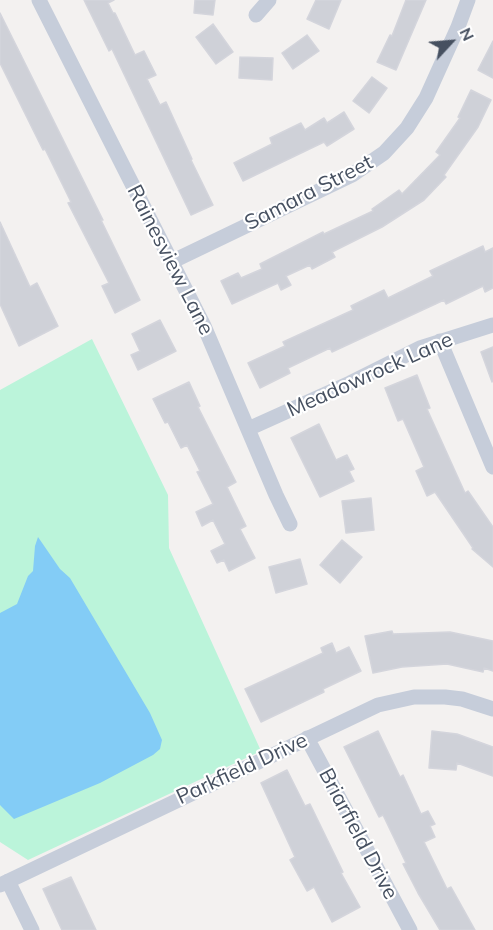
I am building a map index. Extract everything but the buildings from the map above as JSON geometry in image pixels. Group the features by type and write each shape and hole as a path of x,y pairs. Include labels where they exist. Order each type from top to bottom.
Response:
{"street":[{"name":"Rainesview Lane","path":"39,0 215,350 290,524"},
{"path":"256,15 269,0"},
{"name":"Samara Street","path":"171,262 352,175 384,153 407,128 426,98 459,27 468,0"},
{"name":"Meadowrock Lane","path":"248,429 350,383 420,348 493,325"},
{"path":"440,341 493,467"},
{"name":"Parkfield Drive","path":"4,883 378,705 406,698 445,697 462,699 493,709"},
{"name":"Briarfield Drive","path":"307,738 410,930"},
{"path":"4,883 32,930"}],"green space":[{"path":"92,339 168,495 169,548 261,751 28,860 0,842 0,390"}],"water":[{"path":"38,537 60,569 70,578 150,713 162,740 160,749 153,755 100,783 14,819 0,805 0,613 17,604 28,576 33,571"}]}
